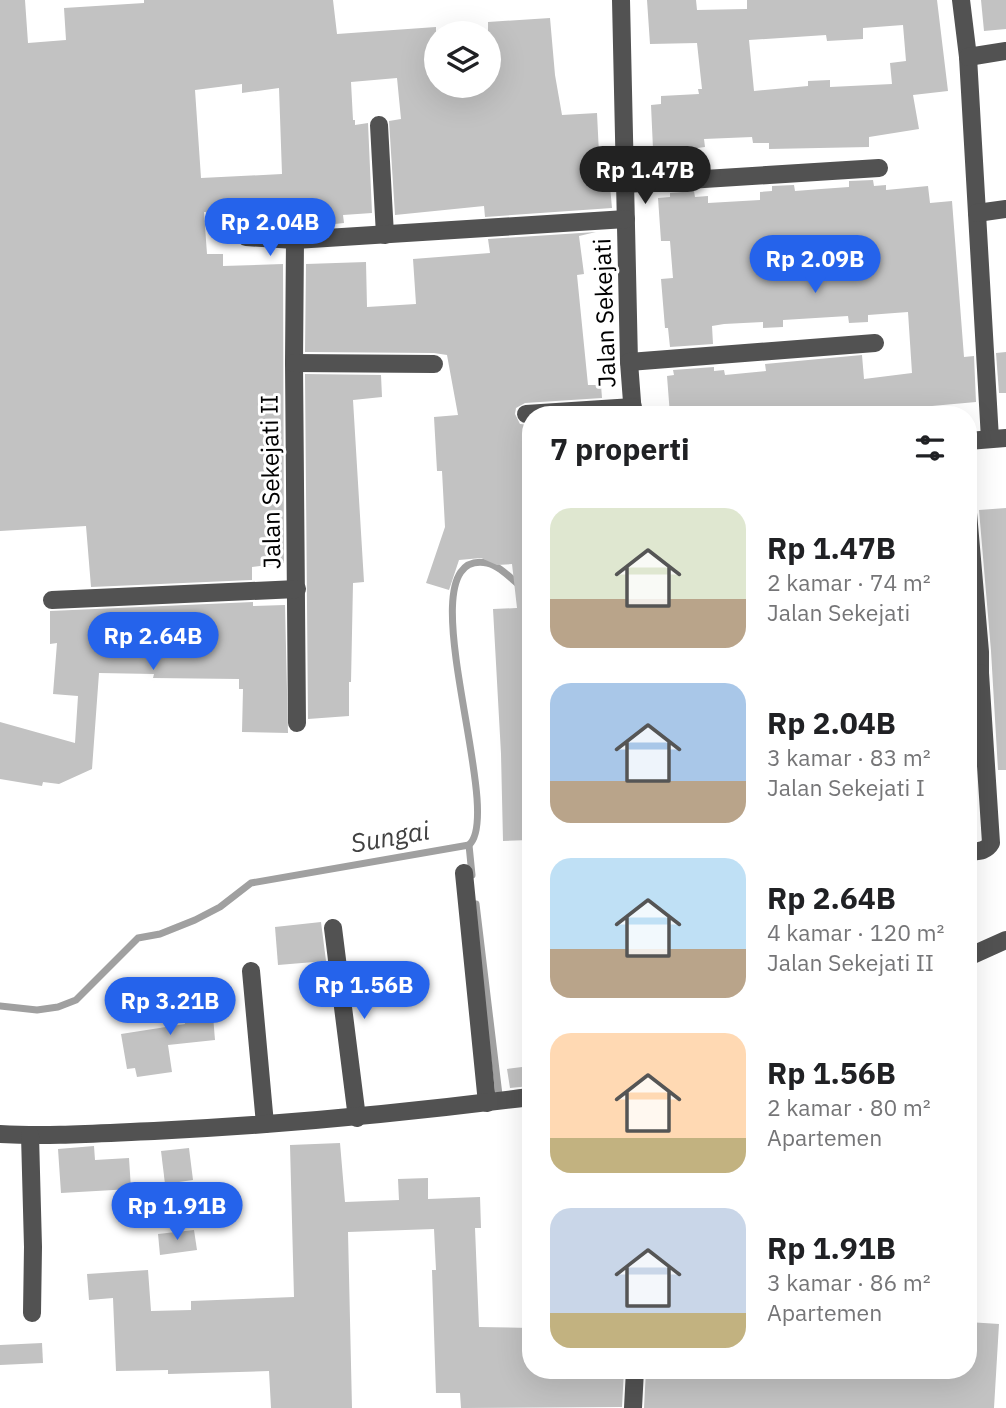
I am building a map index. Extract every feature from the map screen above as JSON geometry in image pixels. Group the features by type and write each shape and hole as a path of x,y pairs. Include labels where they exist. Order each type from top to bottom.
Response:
{"street":[{"name":"Jalan Sekejati","path":"621,0 629,362 633,406"},
{"path":"961,0 968,57 977,213 998,438 977,440"},
{"path":"968,57 1006,51"},
{"path":"379,125 385,234"},
{"path":"625,184 879,168"},
{"path":"977,213 1006,209"},
{"path":"246,237 295,240 626,219"},
{"name":"Jalan Sekejati II","path":"295,240 297,723"},
{"path":"629,362 875,343"},
{"path":"294,363 434,364"},
{"path":"52,600 297,589"},
{"path":"977,617 980,652 977,662"},
{"path":"977,703 991,843 988,848 977,851"},
{"path":"464,873 487,1103"},
{"path":"333,928 357,1118"},
{"path":"977,953 1006,940"},
{"path":"251,971 265,1124"},
{"path":"0,1133 30,1135 357,1118 522,1098"},
{"path":"30,1135 32,1313"},
{"path":"633,1408 635,1379"}],"building":[{"path":"0,0 25,0 28,43 66,40 64,8 144,3 144,0 333,0 337,34 424,28 424,98 501,98 501,21 550,18 562,115 597,113 599,154 607,153 612,208 485,217 484,206 395,215 389,121 401,119 397,78 351,82 355,125 368,123 372,213 343,215 344,223 297,228 296,213 284,214 284,210 204,212 207,254 223,254 223,266 283,264 284,563 252,567 252,580 91,587 86,526 0,531","holes":["242,84 242,93 279,88 282,174 201,178 195,90"]},
{"path":"647,0 696,0 697,10 747,9 747,0 937,0 948,91 913,95 919,129 869,137 869,147 769,149 769,143 753,143 752,137 704,139 705,147 690,149 692,168 670,170 668,149 653,149 651,105 661,104 661,96 699,94 698,89 702,89 697,43 650,44","holes":["903,25 906,61 890,63 892,84 830,87 830,80 808,81 808,86 754,91 749,40 826,35 827,41 863,39 863,28"]},
{"path":"981,0 1006,0 1006,29 984,31"},
{"path":"873,180 874,186 886,185 886,190 928,186 930,203 952,201 964,357 974,356 976,402 932,406 669,406 667,376 674,375 673,370 714,367 714,371 724,370 725,375 766,371 765,364 862,355 864,379 912,373 908,312 868,315 868,322 849,323 848,316 783,320 783,327 763,328 763,322 724,324 712,326 713,344 670,347 668,328 665,328 661,279 673,278 670,241 661,241 658,198 670,197 670,193 694,191 695,197 708,196 708,203 760,200 760,192 772,191 772,186 794,185 795,191 849,187 849,181"},
{"path":"596,232 579,236 584,274 577,275 588,385 601,385 602,398 525,403 516,408 515,414 522,424 522,840 503,841 493,609 517,608 512,564 497,565 481,558 459,560 449,590 426,583 445,527 442,471 437,471 434,417 458,415 447,355 305,352 306,264 366,262 367,307 416,304 413,259 490,253 488,239"},
{"path":"1006,352 1006,393 999,393 996,353"},
{"path":"305,374 381,375 382,397 353,400 364,582 353,583 349,716 308,719"},
{"path":"1006,508 1006,770 998,770 979,510"},
{"path":"253,602 253,606 285,605 288,733 242,732 243,689 239,689 239,679 153,678 154,674 99,673 92,769 59,784 43,782 42,786 0,779 0,722 75,743 78,696 53,694 57,643 50,644 50,611"},
{"path":"321,922 326,961 278,965 275,927"},
{"path":"211,991 215,1040 168,1045 172,1072 137,1077 135,1068 127,1069 121,1034 185,1024 181,993"},
{"path":"522,1067 522,1087 510,1088 507,1069"},
{"path":"340,1143 345,1202 399,1200 398,1179 428,1178 428,1199 480,1197 481,1228 475,1228 479,1327 522,1328 522,1379 624,1379 622,1407 461,1408 460,1393 436,1393 432,1270 436,1270 434,1229 348,1232 352,1408 271,1408 269,1371 168,1374 168,1370 116,1371 113,1298 89,1300 87,1274 148,1270 151,1311 191,1310 191,1301 294,1297 290,1145"},
{"path":"94,1146 95,1160 129,1158 131,1189 61,1193 58,1149"},
{"path":"189,1148 193,1180 165,1184 161,1151"},
{"path":"194,1230 197,1250 160,1255 158,1234"},
{"path":"977,1323 999,1324 994,1408 644,1408 646,1379 977,1379"},
{"path":"42,1343 43,1363 0,1365 0,1345"}],"waterway":[{"name":"Sungai","path":"0,1006 37,1010 58,1007 76,1000 138,938 160,934 195,920 220,907 251,883 469,845 477,823 476,785 460,686 454,636 453,596 463,569 487,563 498,568 522,588"},
{"path":"469,845 472,875"},
{"path":"476,904 499,1095"}]}
